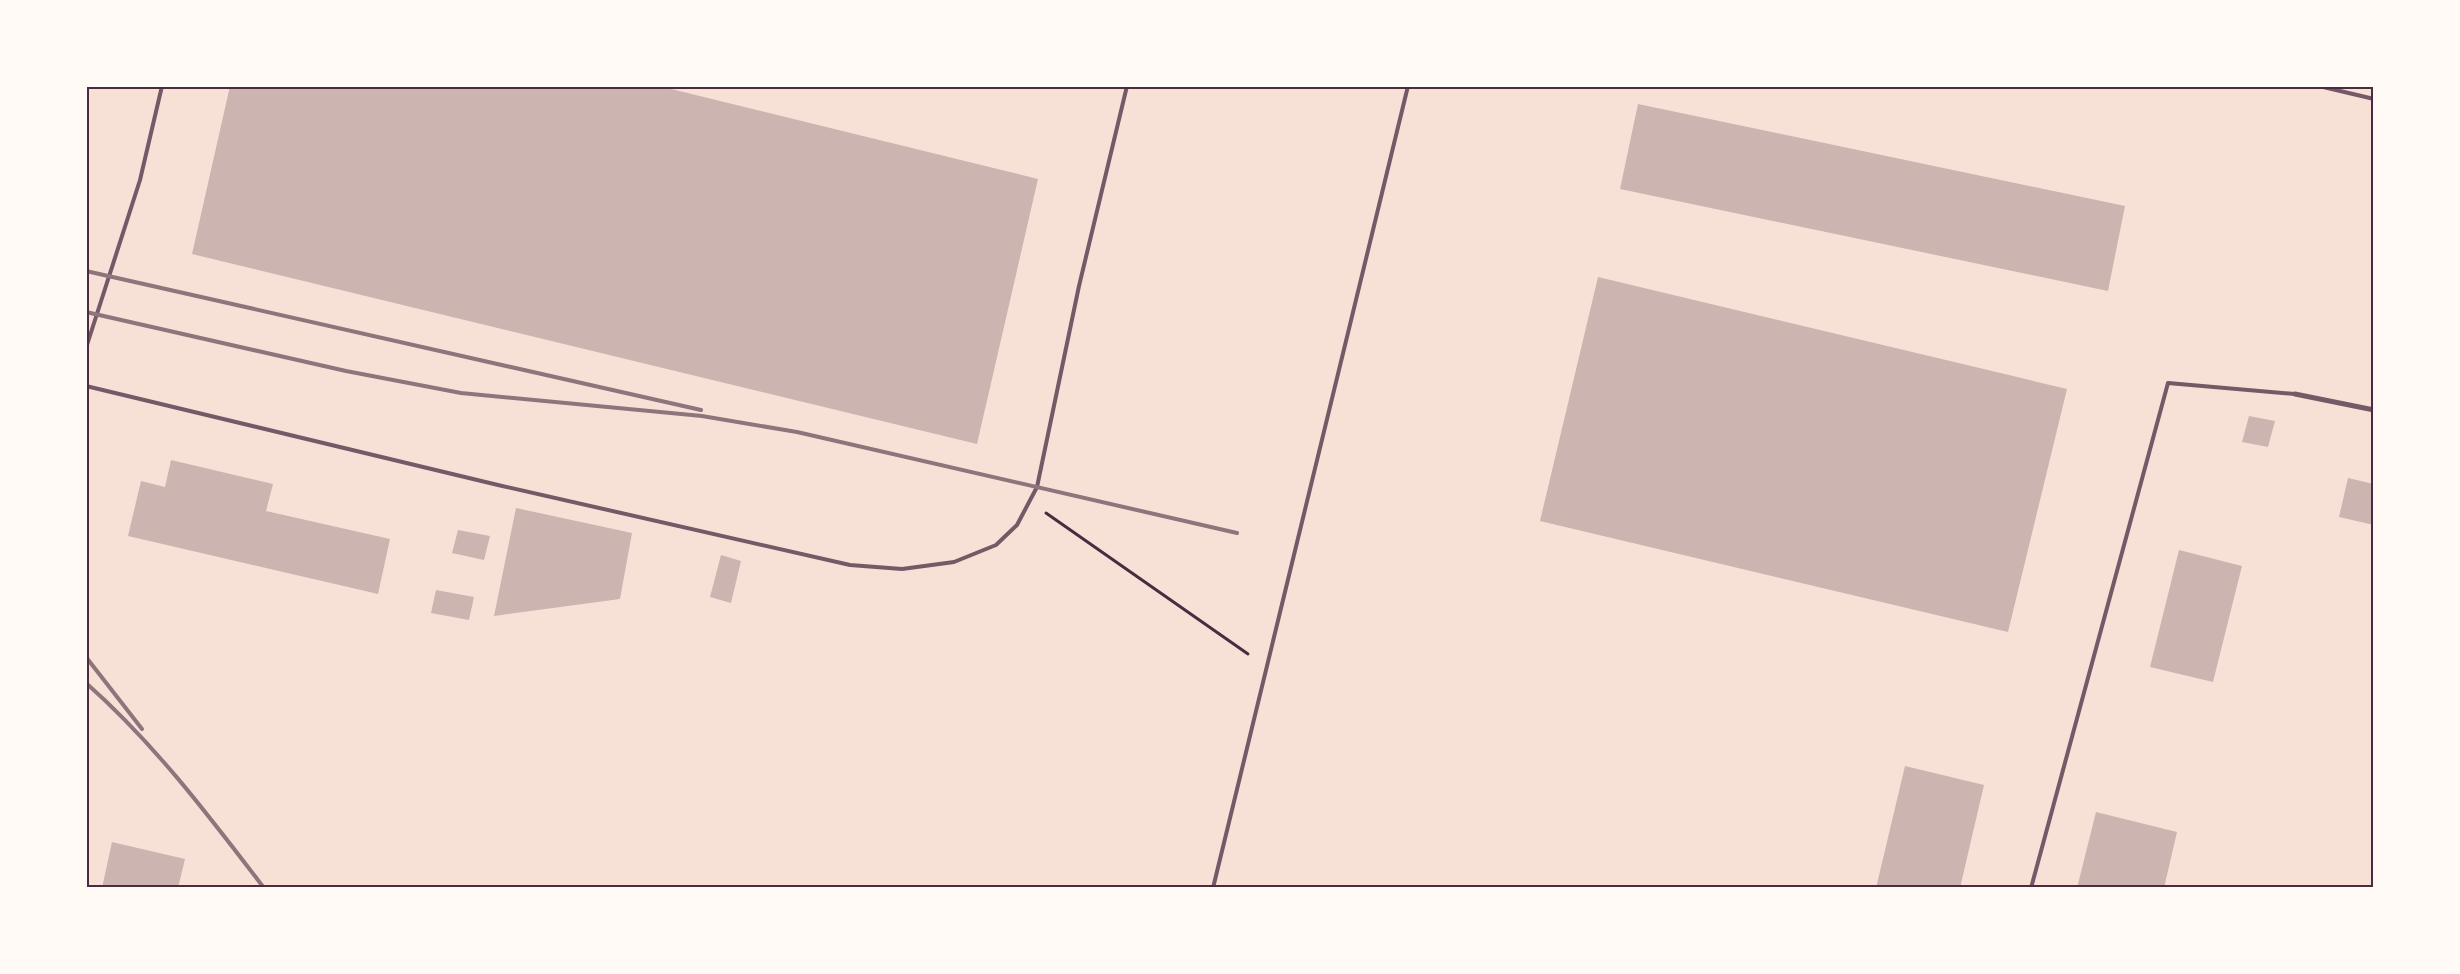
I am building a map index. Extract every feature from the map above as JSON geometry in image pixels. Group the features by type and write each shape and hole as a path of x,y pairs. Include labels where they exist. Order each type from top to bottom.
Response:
{"street":[{"path":"2296,394 2374,410"}],"lane":[{"path":"86,348 140,180 162,86"},
{"path":"86,386 498,485 850,566 902,568 954,562 996,544 1017,525 1037,486 1079,286 1128,86"},
{"path":"1213,888 1408,86"},
{"path":"2319,86 2374,99"},
{"path":"2032,888 2168,383 2296,394"}],"path":[{"path":"1030,501 1246,654 1268,664"}],"building":[{"path":"230,86 659,86 1038,179 977,444 192,254"},
{"path":"1638,104 2125,206 2108,291 1620,189"},
{"path":"1598,277 2067,389 2008,632 1540,521"},
{"path":"2249,416 2275,421 2268,447 2242,442"},
{"path":"171,460 273,484 266,511 390,539 378,594 128,536 141,481 165,487"},
{"path":"2348,478 2374,484 2374,525 2339,517"},
{"path":"516,508 632,533 620,599 494,616"},
{"path":"458,530 490,536 484,560 452,553"},
{"path":"2179,550 2242,566 2213,682 2150,667"},
{"path":"721,555 741,561 731,603 710,597"},
{"path":"436,590 474,597 469,620 431,613"},
{"path":"1905,766 1984,785 1960,888 1876,888"},
{"path":"2096,812 2177,832 2164,888 2077,888"},
{"path":"112,842 185,859 178,888 102,888"}],"railway":[{"path":"86,271 701,410"},
{"path":"86,312 346,371 461,393 702,416 797,432 1237,533"},
{"path":"86,657 142,729"},
{"path":"86,683 158,755 264,888"}]}
